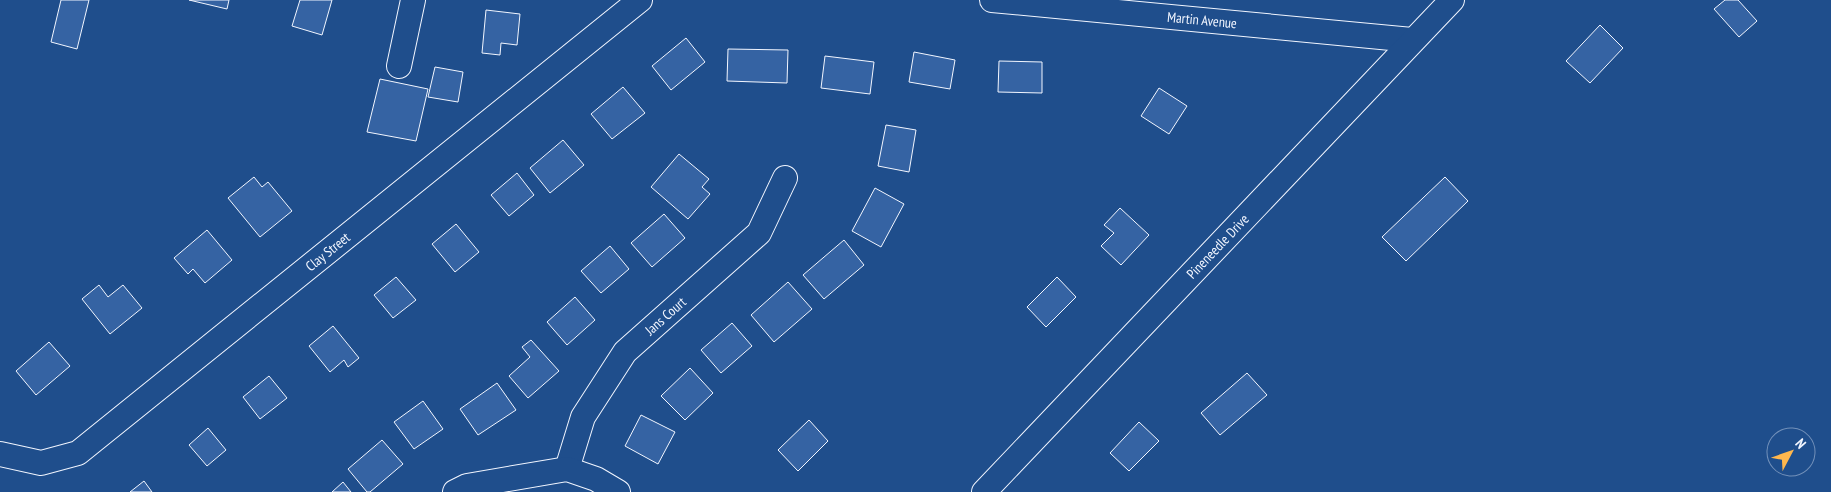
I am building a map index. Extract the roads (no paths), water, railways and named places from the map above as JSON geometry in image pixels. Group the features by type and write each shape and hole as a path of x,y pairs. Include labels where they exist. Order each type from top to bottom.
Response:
{"street":[{"path":"399,66 413,0"},
{"name":"Clay Street","path":"0,454 41,463 78,453 640,0"},
{"name":"Martin Avenue","path":"992,0 1156,8 1412,40"},
{"name":"Pineneedle Drive","path":"984,492 1452,0"},
{"name":"Jans Court","path":"567,469 583,417 625,352 759,233 785,178"},
{"path":"456,492 467,486 567,469 596,479 618,492"}]}
